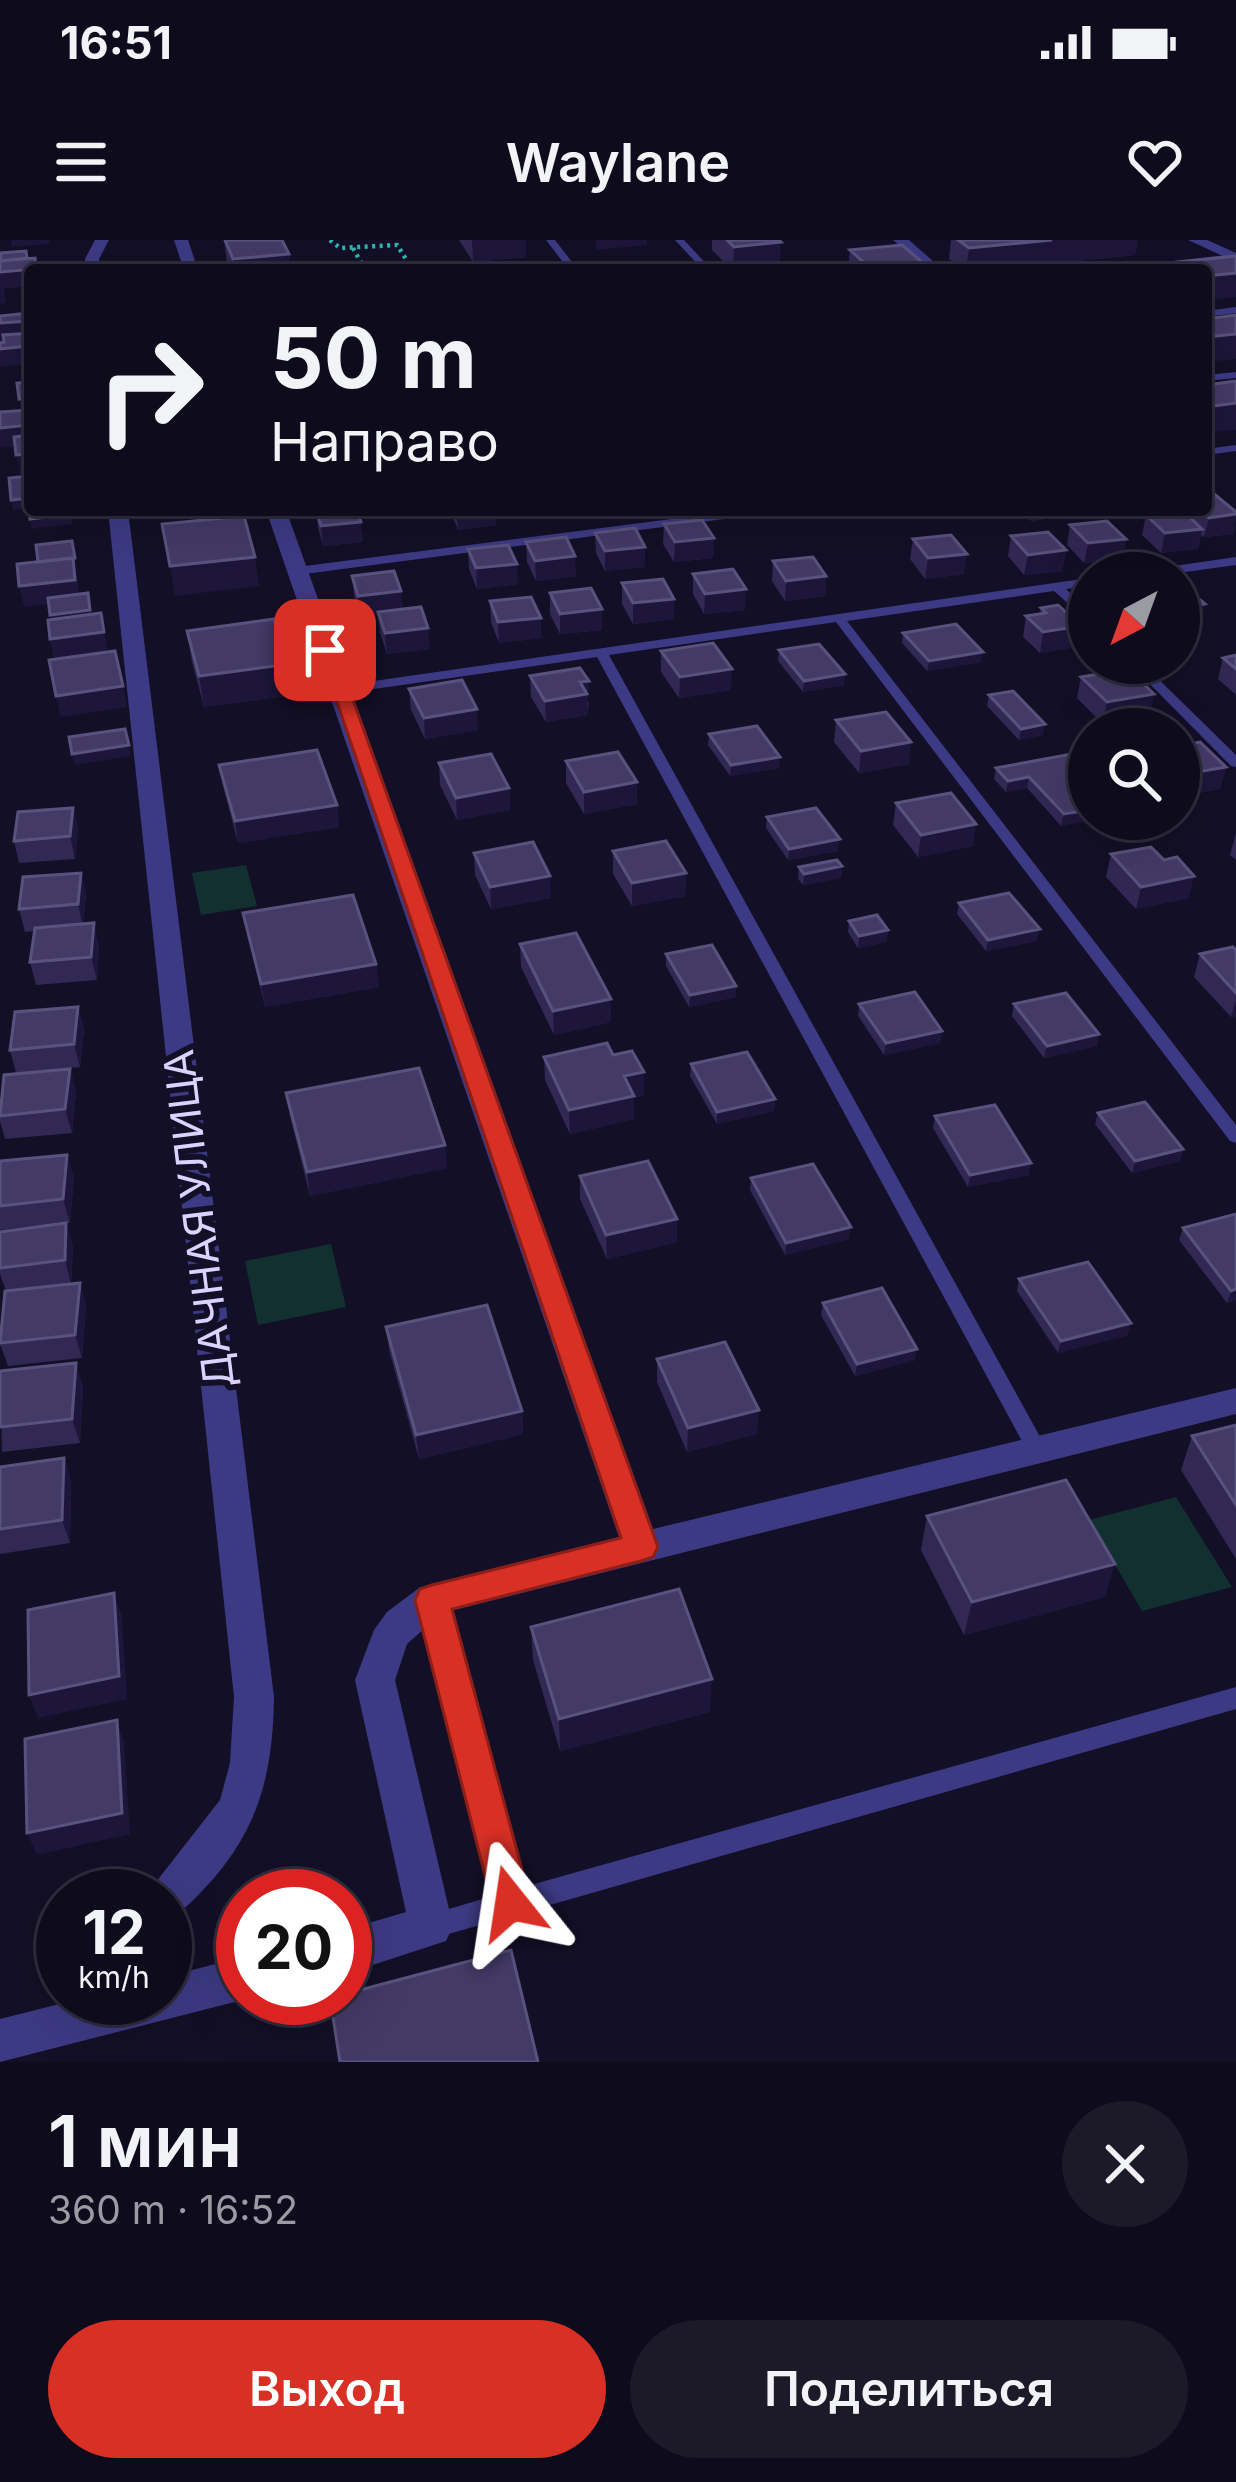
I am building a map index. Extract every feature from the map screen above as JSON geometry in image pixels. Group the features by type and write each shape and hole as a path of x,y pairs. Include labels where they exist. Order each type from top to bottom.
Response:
{"street":[{"path":"901,240 930,264"},
{"path":"1195,240 1234,257"},
{"name":"ДАЧНАЯ УЛИЦА","path":"119,516 254,1697 254,1768 236,1818 191,1869"},
{"path":"278,516 641,1547"},
{"path":"372,1944 431,1926 375,1680 390,1633 432,1600 1236,1401"},
{"path":"19,2037 216,1986"}],"lane":[{"path":"550,240 569,264"},
{"path":"679,240 702,264"},
{"path":"901,240 914,240"},
{"path":"1161,264 1234,257"},
{"path":"297,571 723,516"},
{"path":"1200,566 1236,561"},
{"path":"339,690 1068,585"},
{"path":"1058,587 1068,597"},
{"path":"839,618 1236,1137"},
{"path":"601,652 1037,1450"},
{"path":"1156,684 1236,763"},
{"path":"432,1600 511,1903"},
{"path":"431,1926 1236,1698"}],"path":[{"path":"330,240 337,248 397,245 409,264"},
{"path":"353,248 362,264"}],"green space":[{"path":"246,865 257,906 201,915 192,873"},
{"path":"331,1244 346,1307 258,1325 245,1261"},
{"path":"1176,1497 1232,1587 1142,1611 1089,1520"}],"building":[{"path":"225,240 282,240 289,254 233,259"},
{"path":"727,240 779,240 781,242 734,247"},
{"path":"958,240 1052,240 969,248"},
{"path":"902,245 924,264 865,264 850,250"},
{"path":"26,251 27,258 1,261 0,253"},
{"path":"1236,256 1236,273 1212,275 1212,264 1159,264"},
{"path":"35,258 36,264 0,272 0,261"},
{"path":"24,314 24,321 0,323 0,316"},
{"path":"1236,315 1236,334 1212,336 1212,318"},
{"path":"24,333 24,347 0,349 3,335"},
{"path":"1236,381 1236,403 1212,406 1212,384"},
{"path":"24,382 24,399 19,399 17,383"},
{"path":"24,410 24,426 0,428 0,412"},
{"path":"24,436 24,454 16,455 14,437"},
{"path":"24,477 24,499 11,500 9,478"},
{"path":"1212,493 1236,512 1236,514 1209,518"},
{"path":"244,516 255,557 170,566 162,524"},
{"path":"318,516 359,516 361,522 321,526"},
{"path":"1147,516 1188,516 1202,529 1165,533"},
{"path":"702,520 714,538 675,542 664,524"},
{"path":"1107,521 1126,539 1088,543 1070,525"},
{"path":"635,528 645,547 605,551 595,533"},
{"path":"1048,532 1066,550 1028,555 1011,536"},
{"path":"951,535 967,554 928,558 913,539"},
{"path":"566,537 575,556 535,561 526,542"},
{"path":"72,541 75,558 38,562 36,545"},
{"path":"508,545 517,564 476,568 468,549"},
{"path":"813,557 826,576 786,581 773,561"},
{"path":"73,558 75,580 19,586 17,564"},
{"path":"733,569 746,589 705,594 693,574"},
{"path":"394,571 401,591 358,596 352,576"},
{"path":"663,579 674,599 633,603 622,583"},
{"path":"591,588 602,609 560,614 550,593"},
{"path":"88,593 90,610 50,615 48,598"},
{"path":"531,597 541,618 498,622 490,601"},
{"path":"1058,605 1068,614 1068,628 1043,632 1026,616 1046,613 1041,608"},
{"path":"421,607 428,628 385,633 378,612"},
{"path":"101,613 104,632 50,639 48,620"},
{"path":"274,619 289,664 199,676 187,631"},
{"path":"956,624 983,652 929,661 903,633"},
{"path":"713,643 732,669 680,677 661,651"},
{"path":"819,644 845,674 804,681 779,650"},
{"path":"115,651 123,686 56,696 49,660"},
{"path":"1236,655 1236,669 1223,658"},
{"path":"580,668 589,681 580,682 587,694 545,701 530,676"},
{"path":"462,680 477,709 424,718 409,689"},
{"path":"1088,684 1144,684 1154,694 1107,702"},
{"path":"1013,691 1045,724 1021,729 989,695"},
{"path":"886,712 911,742 861,751 836,720"},
{"path":"757,726 780,757 731,765 709,734"},
{"path":"125,729 129,745 72,754 69,737"},
{"path":"1200,742 1226,767 1200,772"},
{"path":"317,750 337,805 235,821 219,765"},
{"path":"618,752 637,782 584,792 566,761"},
{"path":"491,754 509,788 456,798 439,763"},
{"path":"1068,755 1068,813 1029,777 1008,781 996,768"},
{"path":"951,793 976,824 921,835 896,803"},
{"path":"73,808 70,836 14,841 18,812"},
{"path":"816,808 840,839 789,849 767,817"},
{"path":"666,841 686,873 632,883 613,851"},
{"path":"533,842 550,876 490,887 474,853"},
{"path":"1151,847 1164,860 1177,857 1194,876 1141,887 1111,854"},
{"path":"837,860 842,866 804,874 799,867"},
{"path":"81,873 78,904 19,909 23,877"},
{"path":"1009,893 1040,929 988,940 959,903"},
{"path":"353,895 376,964 261,984 243,913"},
{"path":"877,915 888,930 859,936 849,921"},
{"path":"94,923 91,957 30,962 35,928"},
{"path":"576,933 611,999 553,1011 520,944"},
{"path":"712,945 736,986 690,995 666,954"},
{"path":"1236,950 1236,993 1200,954"},
{"path":"915,992 942,1031 886,1043 859,1004"},
{"path":"1066,993 1099,1034 1047,1046 1014,1004"},
{"path":"78,1007 74,1044 10,1050 15,1012"},
{"path":"607,1043 613,1055 632,1051 644,1072 624,1076 634,1096 569,1110 544,1057"},
{"path":"747,1052 775,1099 717,1112 691,1064"},
{"path":"419,1068 445,1145 307,1172 286,1093"},
{"path":"70,1069 65,1109 0,1116 4,1075"},
{"path":"1145,1102 1183,1149 1135,1161 1098,1113"},
{"path":"995,1105 1031,1163 970,1175 935,1116"},
{"path":"67,1155 63,1199 0,1206 0,1161"},
{"path":"648,1161 677,1219 606,1235 580,1176"},
{"path":"813,1164 851,1227 786,1243 751,1178"},
{"path":"1236,1214 1236,1289 1231,1291 1183,1228"},
{"path":"66,1223 65,1260 0,1268 0,1232"},
{"path":"1088,1262 1131,1323 1061,1341 1019,1279"},
{"path":"80,1283 75,1335 0,1343 5,1291"},
{"path":"882,1288 917,1349 857,1364 823,1303"},
{"path":"487,1305 522,1411 416,1435 386,1327"},
{"path":"725,1342 759,1410 688,1428 657,1359"},
{"path":"76,1363 72,1419 0,1427 0,1371"},
{"path":"1236,1425 1236,1505 1192,1436"},
{"path":"64,1458 62,1520 0,1529 0,1467"},
{"path":"1066,1480 1115,1564 972,1602 927,1516"},
{"path":"679,1589 712,1679 559,1719 531,1627"},
{"path":"114,1593 119,1676 29,1695 28,1610"},
{"path":"117,1720 122,1813 27,1833 25,1739"},
{"path":"511,1950 538,2062 340,2062 334,2025 372,2025 372,1987"}],"route":[{"path":"325,650 641,1547 432,1600 511,1903"}]}
